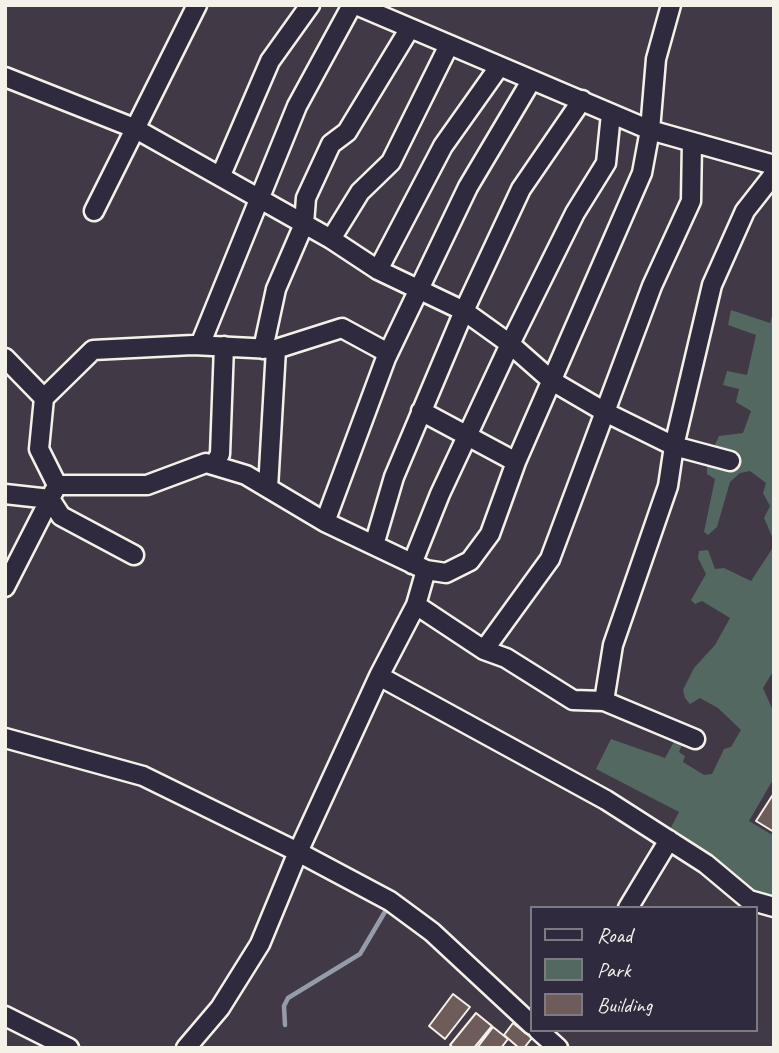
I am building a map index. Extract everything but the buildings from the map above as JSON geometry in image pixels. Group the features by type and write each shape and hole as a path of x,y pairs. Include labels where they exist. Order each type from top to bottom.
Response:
{"street":[{"path":"94,211 197,5"},
{"path":"221,175 270,61 310,5"},
{"path":"200,345 297,106 354,5 650,130 774,165"},
{"path":"5,494 147,485 206,463 246,475 325,522 419,567 446,573 470,561 490,534 516,462 642,173 650,130 656,59 671,5"},
{"path":"268,488 270,349 276,289 304,225 306,198 331,144 347,132 410,28"},
{"path":"331,239 360,192 391,162 449,45"},
{"path":"378,270 443,146 499,67"},
{"path":"5,77 134,128 331,239 378,270 464,312 510,344 552,381 605,412 674,446 730,461"},
{"path":"325,522 388,352 468,187 531,81"},
{"path":"374,545 394,477 421,411 521,189 582,100"},
{"path":"186,1048 220,1007 260,944 298,852 379,676 416,605 419,567 440,494 575,213 606,163 611,114"},
{"path":"484,650 550,559 652,286 691,201 692,142"},
{"path":"604,701 613,645 668,486 674,446 712,285 745,211 774,174"},
{"path":"134,555 61,516 39,449 44,398 93,350 200,345 270,349 342,328 388,352"},
{"path":"214,465 220,454 223,421 223,346"},
{"path":"5,358 44,398"},
{"path":"421,411 516,462"},
{"path":"5,587 53,492"},
{"path":"416,605 484,650 506,658 573,699 604,701 695,739"},
{"path":"379,676 606,800 706,864 750,900 774,907"},
{"path":"5,738 143,776 298,852 390,901 432,932 530,1023"},
{"path":"629,906 669,840"},
{"path":"5,1016 69,1048"}],"green space":[{"path":"731,310 770,323 774,310 774,541 764,518 770,506 763,493 766,483 750,471 740,473 730,482 717,527 708,535 704,532 715,479 707,474 707,462 719,436 743,433 751,411 736,402 739,389 723,385 727,371 747,375 756,335 728,325"},
{"path":"774,546 774,670 763,688 774,713 774,778 749,821 774,836 774,902 755,894 669,831 679,812 596,769 611,739 665,758 675,740 682,744 679,752 685,756 683,762 704,775 712,774 724,749 731,747 741,730 718,708 700,698 690,704 683,690 694,668 715,645 730,618 702,601 695,604 691,600 706,574 698,558 699,551 708,550 715,569 724,568 751,581"}],"waterway":[{"path":"285,1025 284,1006 288,998 360,954 386,910"}]}
